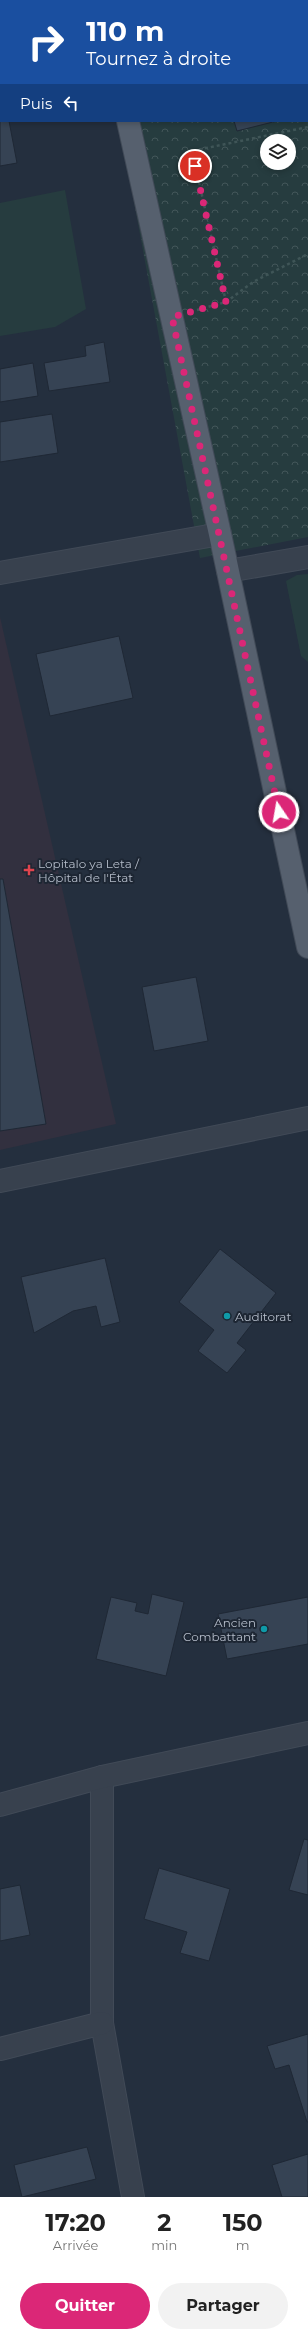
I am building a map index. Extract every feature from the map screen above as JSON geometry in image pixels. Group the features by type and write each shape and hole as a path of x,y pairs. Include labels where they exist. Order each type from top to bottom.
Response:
{"main road":[{"path":"128,122 220,534 308,947"}],"street":[{"path":"0,573 220,534"},
{"path":"228,571 308,558"},
{"path":"0,1181 308,1118"},
{"path":"0,1805 102,1777 308,1733"},
{"path":"102,1777 102,2023 133,2197"},
{"path":"0,2049 102,2023"}],"path":[{"path":"226,302 192,151 308,127"},
{"path":"172,317 226,302 253,282 308,254"}],"shaded area":[{"name":"Lopitalo ya Leta / Hôpital de l'État","path":"0,617 116,1124 0,1150"}],"green space":[{"path":"119,122 308,122 308,537 200,558"},
{"path":"65,190 86,309 55,327 0,336 0,203"},
{"path":"308,574 308,662 301,656 286,581 297,575"}],"building":[{"path":"0,122 9,122 17,163 0,166"},
{"path":"234,122 273,122 237,131"},
{"path":"104,342 110,382 49,391 44,363 86,356 85,346"},
{"path":"33,363 38,396 0,402 0,369"},
{"path":"52,414 58,453 0,462 0,422"},
{"path":"119,636 133,698 50,716 36,654"},
{"path":"0,879 3,879 46,1124 0,1131"},
{"path":"196,977 208,1041 154,1051 142,987"},
{"name":"Auditorat","path":"220,1249 276,1293 237,1343 246,1350 227,1373 198,1351 214,1330 179,1302"},
{"path":"105,1258 120,1322 101,1327 96,1306 73,1311 34,1333 21,1277"},
{"path":"152,1594 184,1602 166,1676 96,1659 111,1597 137,1603 135,1611 148,1614"},
{"name":"Ancien Combattant","path":"308,1597 308,1644 227,1659 218,1614"},
{"path":"304,1839 308,1840 308,1895 289,1890"},
{"path":"159,1868 230,1889 209,1961 180,1953 187,1932 144,1919"},
{"path":"20,1885 30,1935 0,1941 0,1889"},
{"path":"308,2034 307,2122 289,2065 275,2069 267,2046"},
{"path":"87,2147 96,2179 22,2197 14,2165"},
{"path":"308,2154 308,2197 282,2197 272,2165"}],"place":[{"name":"Lopitalo ya Leta / Hôpital de l'État","path":"29,870"},
{"name":"Auditorat","path":"227,1316"},
{"name":"Ancien Combattant","path":"264,1629"}],"route":[{"path":"195,166 226,302 172,317 279,812"}]}
